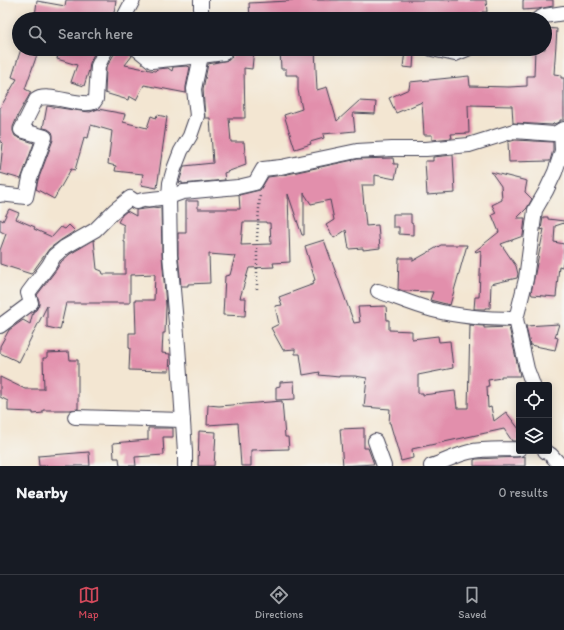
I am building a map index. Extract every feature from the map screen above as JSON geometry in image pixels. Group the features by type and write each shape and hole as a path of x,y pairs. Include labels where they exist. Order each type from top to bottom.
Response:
{"street":[{"path":"126,12 132,0"},
{"path":"200,12 201,0"},
{"path":"552,15 564,13"},
{"path":"0,195 26,197 30,178 45,137 21,130 36,100 38,98 43,98 60,99 88,104 94,102 96,99 98,66 103,56"},
{"path":"146,56 152,61 183,56"},
{"path":"185,466 178,346 170,254 169,197 170,183 174,168 181,151 190,136 197,116 194,89 200,56"},
{"path":"0,326 31,303 28,293 54,256 65,247 95,230 115,210 130,198 136,202 169,197 183,192 255,183 263,169 281,167 357,151 426,149 469,145 514,131 554,134 563,130 562,151 555,172 535,210 526,279 516,319 527,369 532,382"},
{"path":"378,291 432,310 462,316 492,319 516,319"},
{"path":"75,417 183,420"},
{"path":"375,441 384,466"},
{"path":"431,466 450,462 470,452 516,449"},
{"path":"550,454 561,466"}],"path":[{"path":"255,183 261,191 257,238 257,289"}],"building":[{"path":"66,0 116,0 114,12 36,12 37,1 65,6"},
{"path":"486,0 487,12 250,12 249,3 289,1"},
{"path":"523,0 553,0 553,6 523,10"},
{"path":"552,29 557,29 554,74 561,75 561,78 564,78 564,120 560,120 560,122 552,125 513,123 512,106 468,105 469,133 451,134 452,138 432,140 432,135 424,135 422,102 396,113 389,98 409,89 410,82 469,76 470,86 509,87 527,86 527,76 534,76 535,56 552,56"},
{"path":"19,56 37,56 25,89 31,92 13,127 15,136 34,143 21,179 0,173 3,143 0,142 0,108 17,79 12,77"},
{"path":"58,56 93,56 84,86 71,82 77,65 57,59"},
{"path":"113,56 132,56 125,65 155,71 157,69 168,68 172,71 173,67 190,67 186,93 144,85 136,100 129,96 128,100 105,93 106,68"},
{"path":"253,56 252,69 244,68 245,118 229,118 231,142 244,142 246,165 224,173 225,180 179,183 184,166 213,163 210,118 205,118 203,89 208,64 229,60 232,57"},
{"path":"280,56 315,56 317,90 327,87 337,121 359,101 376,102 375,114 353,113 355,131 323,134 324,138 310,142 311,144 295,149 284,115 302,109 298,90 298,75 286,75 286,69 281,69"},
{"path":"404,56 414,56 413,68 403,67"},
{"path":"47,106 90,112 98,109 125,114 123,122 147,128 151,116 156,118 157,115 167,117 157,188 141,185 143,174 115,171 116,166 108,164 112,131 91,125 88,138 84,137 75,170 71,169 54,199 36,189 53,140 52,132 43,128"},
{"path":"515,140 553,142 553,150 550,161 509,162 508,142"},
{"path":"453,155 455,193 427,195 425,161 433,161 433,157"},
{"path":"393,158 394,164 398,164 395,179 375,175 375,185 362,185 366,226 378,225 380,248 363,250 363,248 349,249 346,230 334,238 326,225 334,220 330,200 311,204 304,193 304,235 302,235 288,194 290,262 273,263 274,267 249,268 240,298 246,298 245,316 223,315 225,276 230,275 235,256 209,254 210,283 188,284 188,286 181,286 178,255 178,233 186,233 186,201 198,201 198,209 240,209 239,195 260,190 268,177 358,159","holes":["243,222 270,223 271,244 241,245"]},
{"path":"491,172 527,181 525,192 532,199 527,208 517,218 525,218 523,236 501,244 516,266 518,274 517,278 491,284 490,308 474,309 475,297 479,297 481,250 475,251 499,232 492,215 496,213 492,205 502,200 501,186"},
{"path":"161,207 162,255 166,306 165,333 163,333 162,353 170,354 169,371 129,370 129,333 136,333 135,300 154,300 155,274 130,275 130,303 66,303 60,330 47,327 47,306 19,362 0,353 0,346 9,330 23,320 30,324 33,312 39,305 37,295 61,262 70,254 94,240 97,269 102,271 103,274 125,274 124,225 118,222 122,215 127,211 136,216 136,210"},
{"path":"9,209 19,213 16,219 35,227 34,229 52,237 61,227 65,229 69,225 75,231 49,249 31,274 0,264 0,250 6,234 0,231 0,219 3,221"},
{"path":"393,214 411,214 413,235 399,234 399,227 393,227"},
{"path":"543,217 564,221 564,223 555,226 554,242 564,244 564,258 562,267 559,266 556,297 532,295 531,293 544,229 541,230"},
{"path":"324,240 354,323 360,322 358,307 386,306 387,320 389,320 389,330 412,331 412,339 438,336 439,342 450,341 453,368 418,375 418,393 423,393 423,395 455,391 457,408 468,408 470,325 484,326 484,328 509,327 520,376 501,376 501,378 488,380 488,408 491,407 494,421 506,412 516,425 516,441 512,441 504,429 412,449 413,458 401,461 389,423 390,409 364,407 367,378 355,376 339,377 319,375 320,372 303,375 300,354 295,354 295,349 283,350 271,328 279,324 275,306 282,305 279,297 314,284 313,281 315,280 305,246"},
{"path":"441,245 467,245 450,305 430,300 433,292 403,291 398,289 399,258 413,258 413,261"},
{"path":"559,324 555,337 558,338 555,350 530,345 526,326"},
{"path":"69,352 70,360 78,360 78,409 43,410 43,413 33,414 33,412 8,411 8,401 0,397 0,377 25,389 44,389 43,358 47,358 47,353"},
{"path":"294,381 295,399 276,400 276,387 280,386 280,382"},
{"path":"282,401 285,437 288,437 289,449 251,450 251,466 241,466 238,423 207,425 208,405 219,406"},
{"path":"148,428 173,428 173,437 163,437 164,455 135,457 136,466 120,466 119,458 114,458 113,443 148,440"},
{"path":"364,428 364,448 368,448 374,464 343,466 340,429"},
{"path":"199,431 216,432 214,466 198,466"},
{"path":"89,452 90,466 39,466 38,456"},
{"path":"525,456 525,466 474,466 474,460 476,459"}]}
